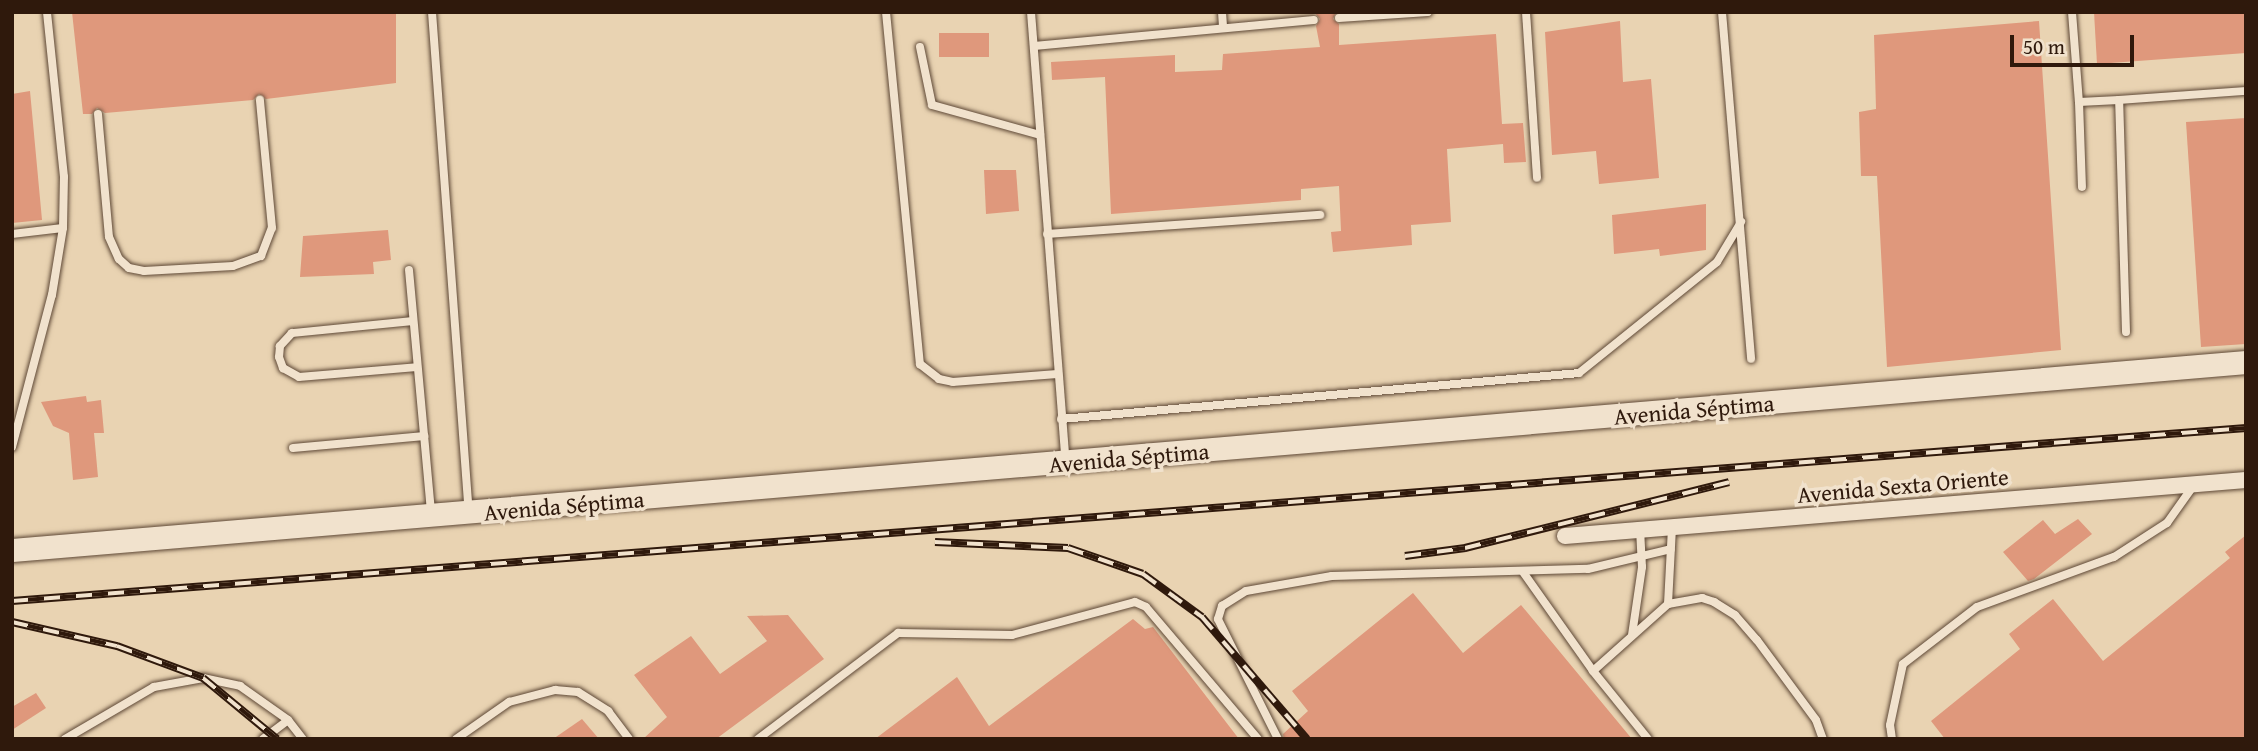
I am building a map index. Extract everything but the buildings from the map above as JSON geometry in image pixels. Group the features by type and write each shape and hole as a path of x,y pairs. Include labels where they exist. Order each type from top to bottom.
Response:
{"street":[{"name":"Avenida Séptima","path":"12,550 1066,464 2246,362"},
{"name":"Avenida Sexta Oriente","path":"1565,536 2246,480"}],"lane":[{"path":"12,447 52,295 63,228 64,177 47,12"},
{"path":"432,12 468,514"},
{"path":"886,12 920,364 939,379 953,382 1057,374"},
{"path":"1031,12 1066,464"},
{"path":"1222,12 1223,27"},
{"path":"1339,18 1428,12"},
{"path":"1527,12 1536,178"},
{"path":"1722,12 1751,359"},
{"path":"2072,12 2082,187"},
{"path":"1034,46 1314,20"},
{"path":"920,47 932,105 1040,135"},
{"path":"2079,102 2246,91"},
{"path":"98,114 109,237 118,259 129,268 144,271 233,266 261,256 272,228 260,100"},
{"path":"2119,100 2126,332"},
{"path":"1047,234 1320,215"},
{"path":"1061,419 1579,373 1717,262 1741,222"},
{"path":"12,234 63,228"},
{"path":"408,270 431,517"},
{"path":"413,321 292,333 281,346 279,357 283,368 299,377 417,367"},
{"path":"293,448 424,436"},
{"path":"1892,739 1890,725 1903,664 1977,607 2114,557 2167,523 2194,485"},
{"path":"1668,604 1672,528"},
{"path":"1632,636 1641,554 1640,531"},
{"path":"1278,739 1218,619 1222,606 1245,591 1332,576 1588,569 1641,554 1671,549"},
{"path":"1523,572 1593,671 1648,739"},
{"path":"1593,671 1668,604 1702,598 1735,615 1816,720 1823,739"},
{"path":"758,739 898,633 1012,635 1135,602 1146,607 1258,739"},
{"path":"65,739 154,687 203,678 240,686 288,720 303,739"},
{"path":"456,739 509,702 555,690 578,692 608,711 629,739"},
{"path":"263,739 288,720"}],"railway":[{"path":"12,601 2246,428"},
{"path":"1405,556 1465,548 1729,482"},
{"path":"935,542 1068,548 1143,574 1202,617 1307,739"},
{"path":"12,622 117,646 203,678 277,739"}]}
